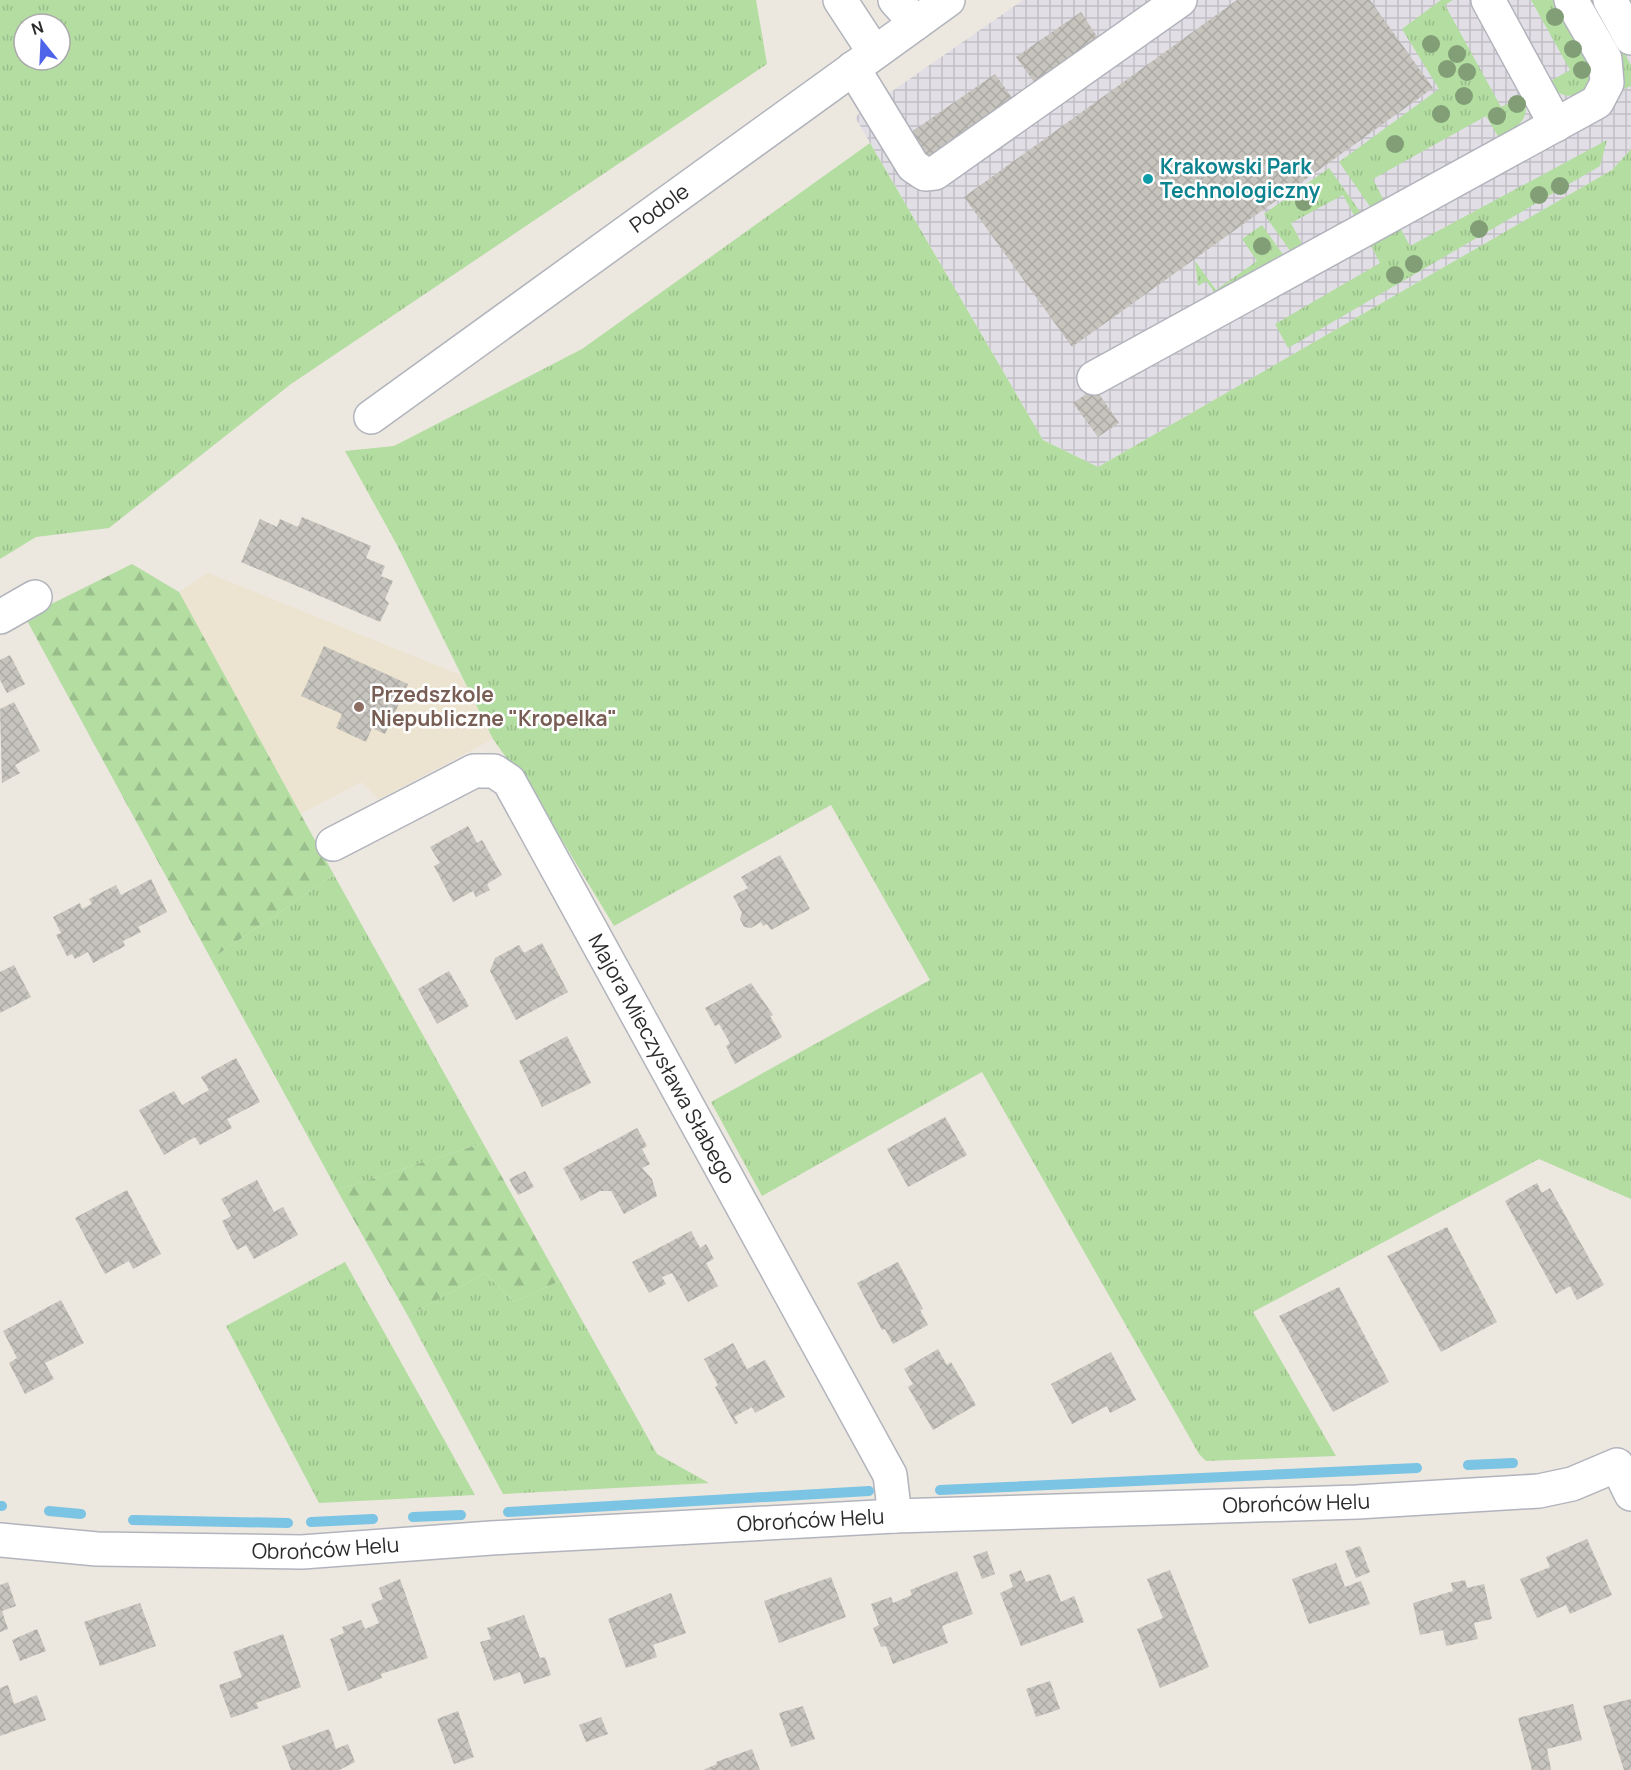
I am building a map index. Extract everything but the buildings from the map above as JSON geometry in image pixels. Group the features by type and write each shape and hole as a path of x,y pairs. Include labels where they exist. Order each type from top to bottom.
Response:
{"street":[{"path":"840,0 863,60 913,166 925,174 935,172 1180,0"},
{"name":"Podole","path":"371,417 863,60 905,12 948,0"},
{"path":"1488,0 1556,125"},
{"path":"1094,378 1597,102 1607,83 1605,58 1571,0"},
{"path":"1610,0 1631,38"},
{"path":"0,617 35,597"},
{"name":"Majora Mieczysława Słabego","path":"333,844 474,771 494,771 509,781 890,1475 895,1516"},
{"name":"Obrońców Helu","path":"0,1540 97,1549 302,1552 491,1538 895,1516 1357,1502 1539,1491 1572,1484 1624,1461 1631,1494"}],"shaded area":[{"path":"1023,0 1595,0 1631,52 1631,149 1612,170 1098,467 1043,440 855,117"},
{"name":"Przedszkole Niepubliczne \"Kropelka\"","path":"208,573 460,675 493,739 379,799 361,782 300,814 179,592"}],"green space":[{"path":"0,0 756,0 767,64 291,384 109,528 36,537 0,559"},
{"path":"1441,0 1453,0 1445,5 1501,107 1524,96 1526,111 1524,117 1517,126 1499,138 1486,116 1373,179 1384,201 1371,208 1339,162 1439,89 1402,29"},
{"path":"1531,0 1558,0 1594,70 1581,92 1569,96 1555,90 1547,83 1570,70"},
{"path":"1582,0 1595,0 1631,65 1631,86 1614,93"},
{"path":"1607,140 1600,166 1288,348 1275,324 1380,263 1368,240 1398,224 1410,246"},
{"path":"870,143 1043,440 1098,467 1612,170 1631,149 1631,1199 1539,1159 1253,1312 1336,1456 1206,1461 1199,1454 982,1072 762,1196 711,1102 930,980 831,805 614,926 548,817 493,739 397,545 345,451 394,446 582,349"},
{"path":"1329,168 1361,213 1355,217 1343,195 1291,223 1303,246 1291,252 1264,214"},
{"path":"1262,225 1284,256 1216,294 1206,281 1198,286 1195,261 1216,290 1257,261 1242,239"},
{"path":"132,564 179,592 334,875 211,959 25,617"},
{"path":"334,875 483,1143 337,1190 211,959"},
{"path":"483,1143 560,1281 514,1302 485,1273 408,1316 337,1190"},
{"path":"345,1262 475,1495 319,1503 226,1326"},
{"path":"485,1273 514,1302 560,1281 657,1454 709,1483 503,1494 408,1316"}],"waterway":[{"path":"1468,1465 1513,1463"},
{"path":"940,1490 1417,1468"},
{"path":"508,1512 869,1491"},
{"path":"49,1511 81,1514"},
{"path":"413,1517 461,1515"},
{"path":"311,1522 373,1519"},
{"path":"133,1520 288,1523"}],"place":[{"name":"Krakowski Park Technologiczny","path":"1148,179"},
{"name":"Przedszkole Niepubliczne \"Kropelka\"","path":"359,707"}]}
